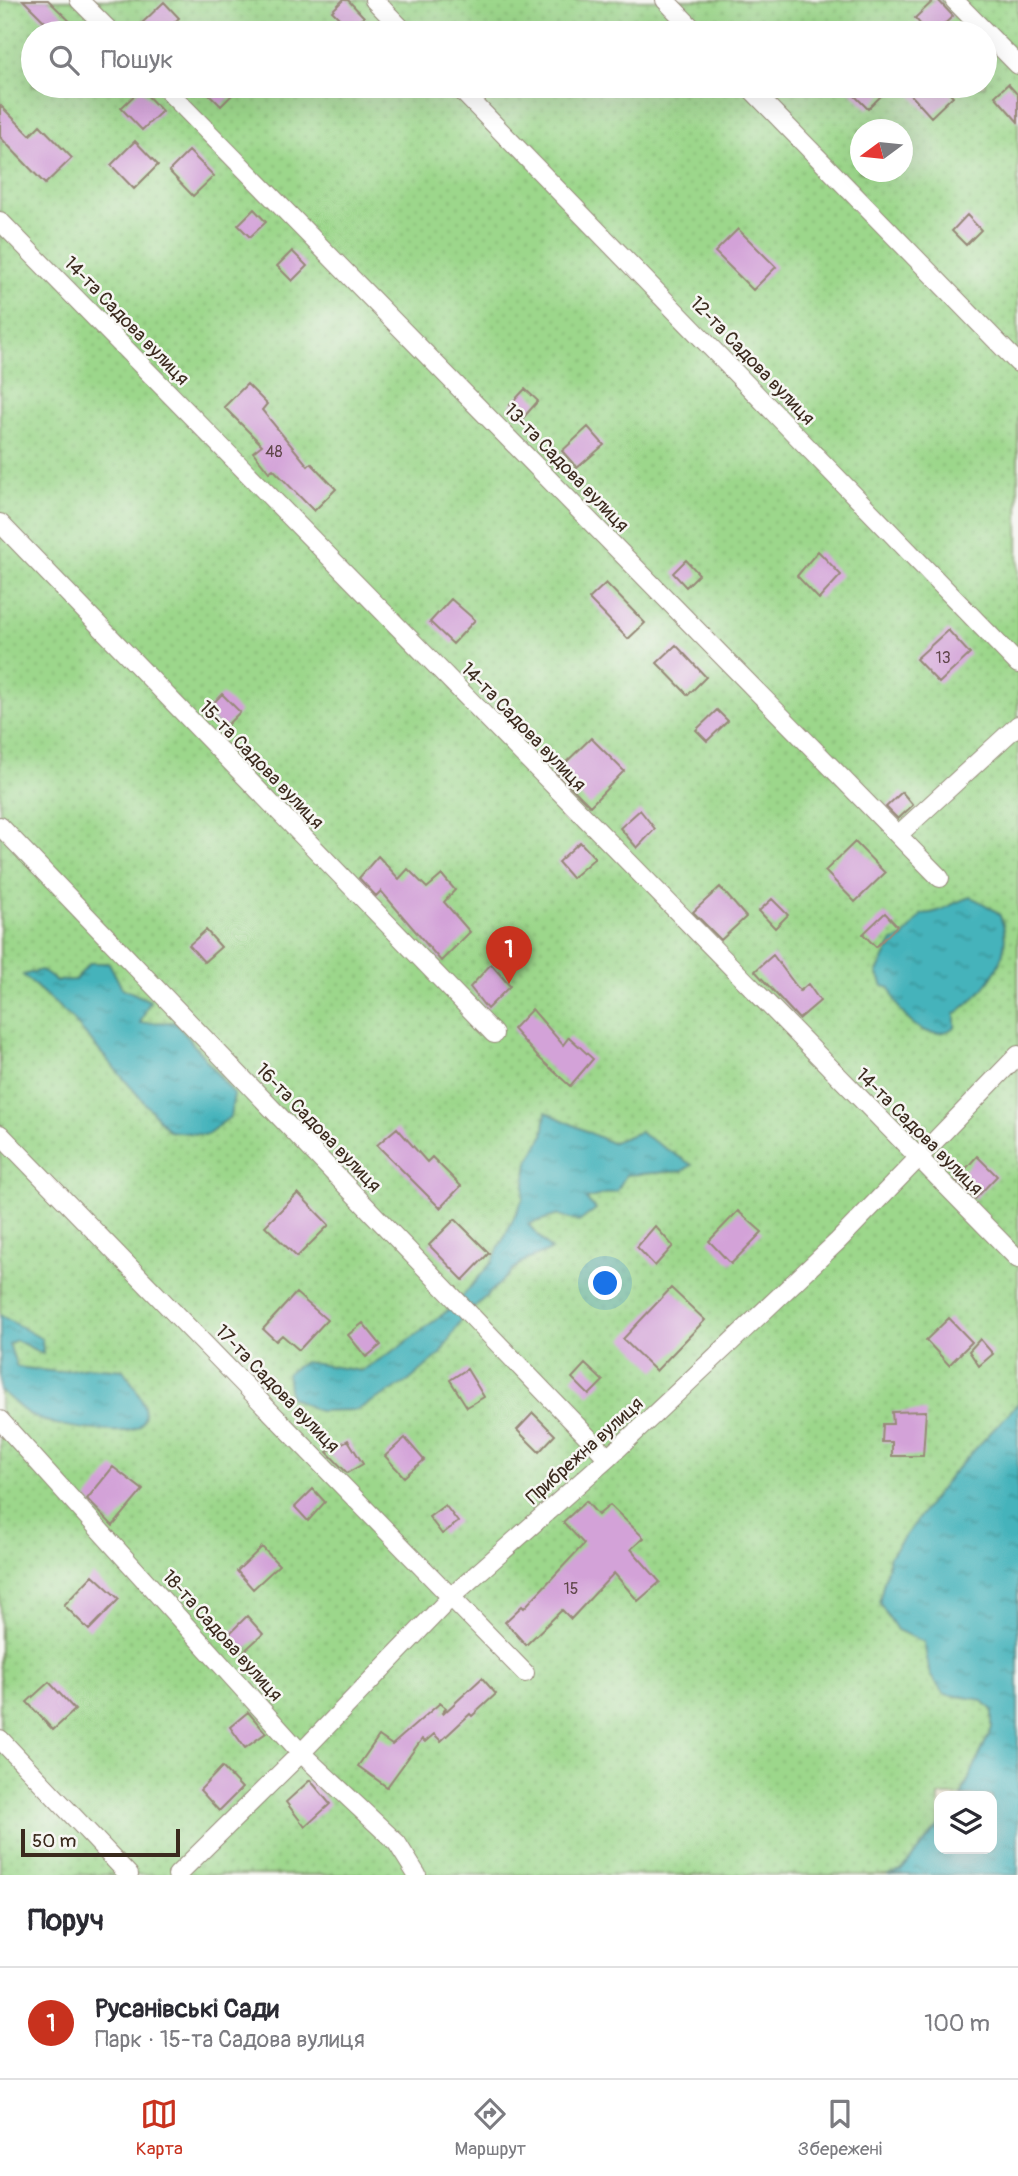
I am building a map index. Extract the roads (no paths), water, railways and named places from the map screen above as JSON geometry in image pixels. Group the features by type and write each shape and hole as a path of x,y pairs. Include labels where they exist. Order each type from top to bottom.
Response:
{"street":[{"path":"79,0 100,21"},
{"path":"374,0 395,21"},
{"path":"665,0 685,21"},
{"path":"954,0 975,21"},
{"path":"997,44 1018,65"},
{"name":"13-та Садова вулиця","path":"175,98 940,878"},
{"name":"12-та Садова вулиця","path":"469,98 1018,664"},
{"path":"760,98 1018,363"},
{"name":"14-та Садова вулиця","path":"0,221 1018,1259"},
{"name":"15-та Садова вулиця","path":"0,523 494,1034"},
{"path":"898,835 1018,725"},
{"name":"16-та Садова вулиця","path":"0,826 608,1458"},
{"name":"Прибрежна вулиця","path":"177,1875 301,1753 452,1596 608,1458 838,1241 1018,1055"},
{"name":"17-та Садова вулиця","path":"0,1134 525,1673"},
{"name":"18-та Садова вулиця","path":"0,1420 301,1753 397,1843 417,1875"},
{"path":"0,1739 129,1875"}],"water":[{"path":"971,897 999,914 1004,929 1002,957 988,983 955,1014 955,1027 933,1033 907,1018 890,988 883,986 877,972 893,941 903,938 922,914 936,912"},
{"path":"90,963 109,963 122,988 150,1001 140,1023 175,1022 234,1094 230,1117 206,1135 169,1131 71,1018 23,975 41,970 56,981 75,980"},
{"path":"546,1112 611,1143 639,1132 692,1165 682,1171 626,1175 617,1191 586,1199 596,1209 579,1222 559,1215 528,1224 551,1250 522,1262 462,1319 440,1354 409,1381 357,1410 318,1411 290,1397 287,1373 304,1362 361,1371 398,1348 454,1306 492,1262 523,1199 528,1162 543,1136"},
{"path":"0,1315 42,1339 43,1354 16,1340 9,1344 17,1367 57,1372 88,1367 123,1370 142,1400 145,1417 141,1424 134,1429 120,1431 79,1428 45,1421 21,1409 0,1391"},
{"path":"1018,1403 1018,1875 888,1875 901,1871 934,1832 934,1854 997,1854 997,1791 963,1791 992,1728 992,1710 982,1700 944,1694 930,1675 924,1642 897,1630 879,1602 890,1556 951,1475"}],"place":[{"name":"Русанівські Сади","path":"509,984"}]}
